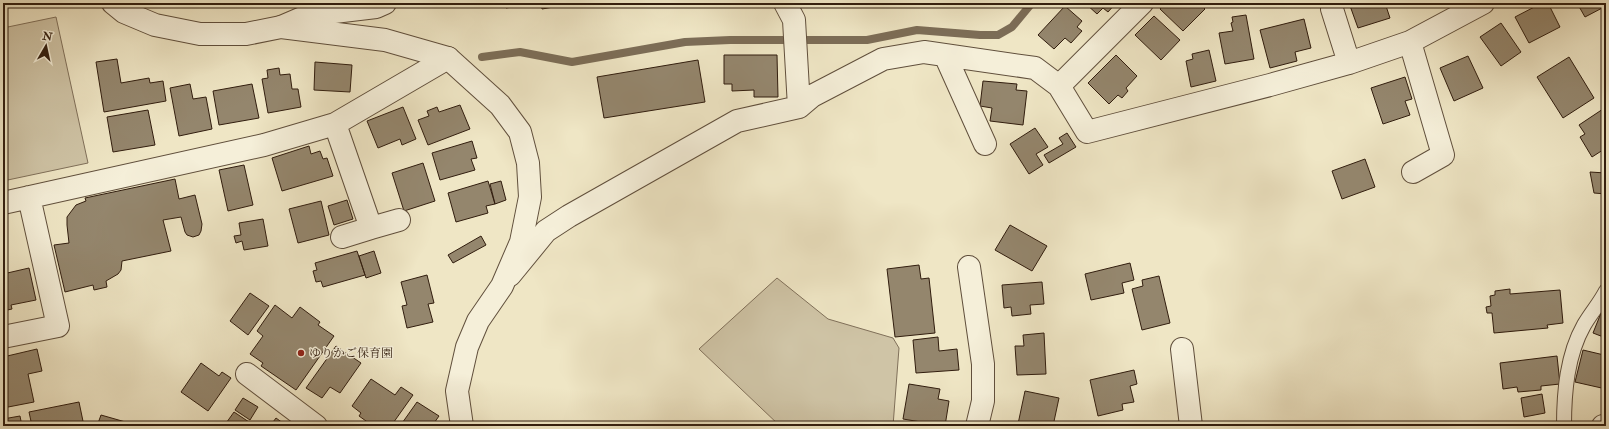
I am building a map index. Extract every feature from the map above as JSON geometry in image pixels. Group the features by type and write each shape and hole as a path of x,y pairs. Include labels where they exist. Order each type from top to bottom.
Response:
{"street":[{"path":"113,3 124,12 155,25 200,34 246,34 281,26 309,15 376,7 385,3"},
{"path":"1059,86 1142,3"},
{"path":"462,426 457,391 467,347 478,321 502,286 546,231 569,216 737,121 799,107 812,96 883,59 924,52 1035,68 1059,86 1087,132 1349,63 1410,42 1477,4"},
{"path":"1332,9 1349,63"},
{"path":"790,12 796,57 799,107"},
{"path":"281,26 385,40 448,58 500,105 520,132 528,163 530,197 521,242 502,286"},
{"path":"1410,42 1443,155 1413,172"},
{"path":"945,55 985,144"},
{"path":"3,203 264,145 335,124 448,58"},
{"path":"335,124 371,228"},
{"path":"3,337 58,326 29,198"},
{"path":"342,237 399,220"},
{"path":"969,268 983,364 983,401 977,426"},
{"path":"1182,349 1191,426"},
{"path":"247,374 316,426"}],"lane":[{"path":"1564,426 1564,403 1568,376 1577,339 1585,323 1598,306 1606,291"}],"shaded area":[{"path":"56,17 88,163 3,181 3,28"},
{"path":"777,278 828,319 893,338 899,348 893,426 780,426 699,349"}],"building":[{"path":"505,3 536,3 506,8"},
{"path":"541,3 565,3 565,5 542,9"},
{"path":"1085,3 1116,3 1108,12 1103,8 1097,14"},
{"path":"1165,3 1199,3 1205,9 1183,31 1160,9"},
{"path":"1349,3 1385,3 1390,18 1358,28"},
{"path":"1542,3 1548,3 1560,27 1529,43 1515,17"},
{"path":"1577,3 1605,3 1606,6 1585,17"},
{"path":"1065,6 1082,21 1077,27 1082,31 1071,43 1065,38 1054,49 1038,35"},
{"path":"1246,15 1254,59 1225,64 1219,33 1233,31 1231,23 1233,22 1232,17"},
{"path":"1154,16 1180,40 1161,60 1135,35"},
{"path":"1304,19 1311,48 1295,52 1297,61 1270,68 1260,30"},
{"path":"1501,23 1521,52 1501,66 1480,37"},
{"path":"1209,50 1216,81 1191,87 1186,61 1193,59 1192,54"},
{"path":"724,55 777,55 778,97 754,97 754,90 732,91 732,84 724,84"},
{"path":"1116,55 1137,76 1126,88 1128,91 1122,98 1118,95 1109,104 1088,83"},
{"path":"1468,56 1483,88 1454,101 1440,68"},
{"path":"1569,57 1594,98 1563,118 1537,77"},
{"path":"117,59 121,83 149,78 150,83 163,81 166,101 104,112 96,62"},
{"path":"698,60 705,102 604,118 597,77"},
{"path":"315,62 352,65 350,92 314,90"},
{"path":"279,68 280,75 290,74 292,89 298,89 301,107 268,113 262,79 268,78 267,70"},
{"path":"1405,77 1412,99 1405,101 1410,115 1383,124 1371,88"},
{"path":"983,81 1017,84 1016,90 1027,91 1023,125 990,121 992,108 980,106"},
{"path":"190,84 193,99 206,97 212,129 179,136 170,88"},
{"path":"252,84 259,118 219,125 213,91"},
{"path":"460,105 470,129 428,145 418,120 429,116 427,111 437,107 439,112"},
{"path":"403,107 416,139 402,145 400,139 378,148 367,121"},
{"path":"1606,107 1606,148 1592,157 1580,137 1585,134 1579,125"},
{"path":"148,110 155,145 113,152 107,117"},
{"path":"1035,128 1048,147 1036,154 1043,165 1029,174 1010,144"},
{"path":"1067,133 1076,147 1049,163 1044,155 1063,144 1059,138"},
{"path":"472,141 477,158 471,159 475,170 440,180 432,153"},
{"path":"309,146 311,154 320,151 323,159 327,158 333,176 282,191 272,158"},
{"path":"1365,159 1375,187 1342,199 1332,171"},
{"path":"423,163 435,201 404,211 392,173"},
{"path":"244,165 253,205 228,211 219,170"},
{"path":"1590,172 1606,173 1606,194 1594,193"},
{"path":"175,179 179,199 195,195 202,224 199,235 193,237 187,235 181,217 163,220 171,251 122,261 121,270 118,274 106,281 107,287 94,290 93,285 65,292 54,245 69,243 67,217 76,205 86,201 85,198"},
{"path":"488,181 495,204 486,206 488,213 456,222 448,193"},
{"path":"501,181 506,200 495,204 490,184"},
{"path":"347,200 353,219 334,225 328,206"},
{"path":"321,201 329,235 298,243 289,209"},
{"path":"263,219 268,246 244,250 242,241 236,243 234,236 241,235 239,223"},
{"path":"1010,225 1047,246 1032,271 995,250"},
{"path":"481,236 486,245 453,263 448,255"},
{"path":"357,251 365,275 323,287 321,281 316,282 313,271 317,270 315,263"},
{"path":"374,251 381,273 366,278 359,256"},
{"path":"1130,263 1134,280 1122,283 1124,293 1091,300 1085,274"},
{"path":"919,265 921,279 929,278 935,333 895,337 887,269"},
{"path":"29,268 36,300 11,305 12,309 3,311 3,274"},
{"path":"427,275 434,303 428,304 433,322 407,328 402,306 407,305 401,282"},
{"path":"1159,276 1170,323 1142,330 1132,289 1143,286 1142,280"},
{"path":"1042,282 1044,304 1030,305 1031,314 1012,316 1011,307 1004,308 1002,285"},
{"path":"1510,289 1510,294 1560,290 1563,323 1547,325 1548,328 1494,333 1492,313 1487,313 1486,307 1491,306 1490,296 1495,295 1495,291"},
{"path":"250,293 269,306 248,335 230,321"},
{"path":"1606,303 1606,338 1593,333"},
{"path":"275,305 292,318 300,307 320,322 318,325 334,336 296,390 261,366 263,363 250,354 263,336 257,331"},
{"path":"1044,333 1046,374 1017,375 1015,346 1024,346 1023,335"},
{"path":"938,337 939,351 957,349 959,370 916,373 913,340"},
{"path":"336,346 361,363 340,393 330,387 322,398 306,388"},
{"path":"37,349 42,371 28,374 34,402 3,408 3,357"},
{"path":"1583,350 1604,355 1602,365 1606,366 1606,389 1575,382"},
{"path":"1557,356 1560,384 1541,386 1541,390 1518,392 1517,387 1503,389 1500,363"},
{"path":"201,363 219,376 222,372 231,378 208,411 181,392"},
{"path":"1134,370 1137,384 1130,386 1134,402 1122,404 1123,410 1098,416 1090,380"},
{"path":"371,379 395,395 401,387 413,395 391,426 373,426 359,416 361,413 352,406"},
{"path":"909,384 940,389 938,399 949,401 945,426 903,419"},
{"path":"1025,391 1059,398 1053,426 1028,426 1018,424"},
{"path":"1542,394 1545,413 1524,417 1521,398"},
{"path":"243,398 258,407 250,420 235,410"},
{"path":"79,402 84,426 32,426 29,412"},
{"path":"417,402 439,416 432,426 400,426"},
{"path":"234,412 255,426 224,426"},
{"path":"101,415 136,425 136,426 97,426"},
{"path":"20,416 22,426 3,426 3,419"},
{"path":"276,418 287,426 270,426"}],"waterway":[{"path":"482,57 520,52 572,62 685,42 730,40 867,40 917,30 998,35 1012,27 1032,3"}],"place":[{"name":"ゆりかご保育園","path":"301,353"}]}
